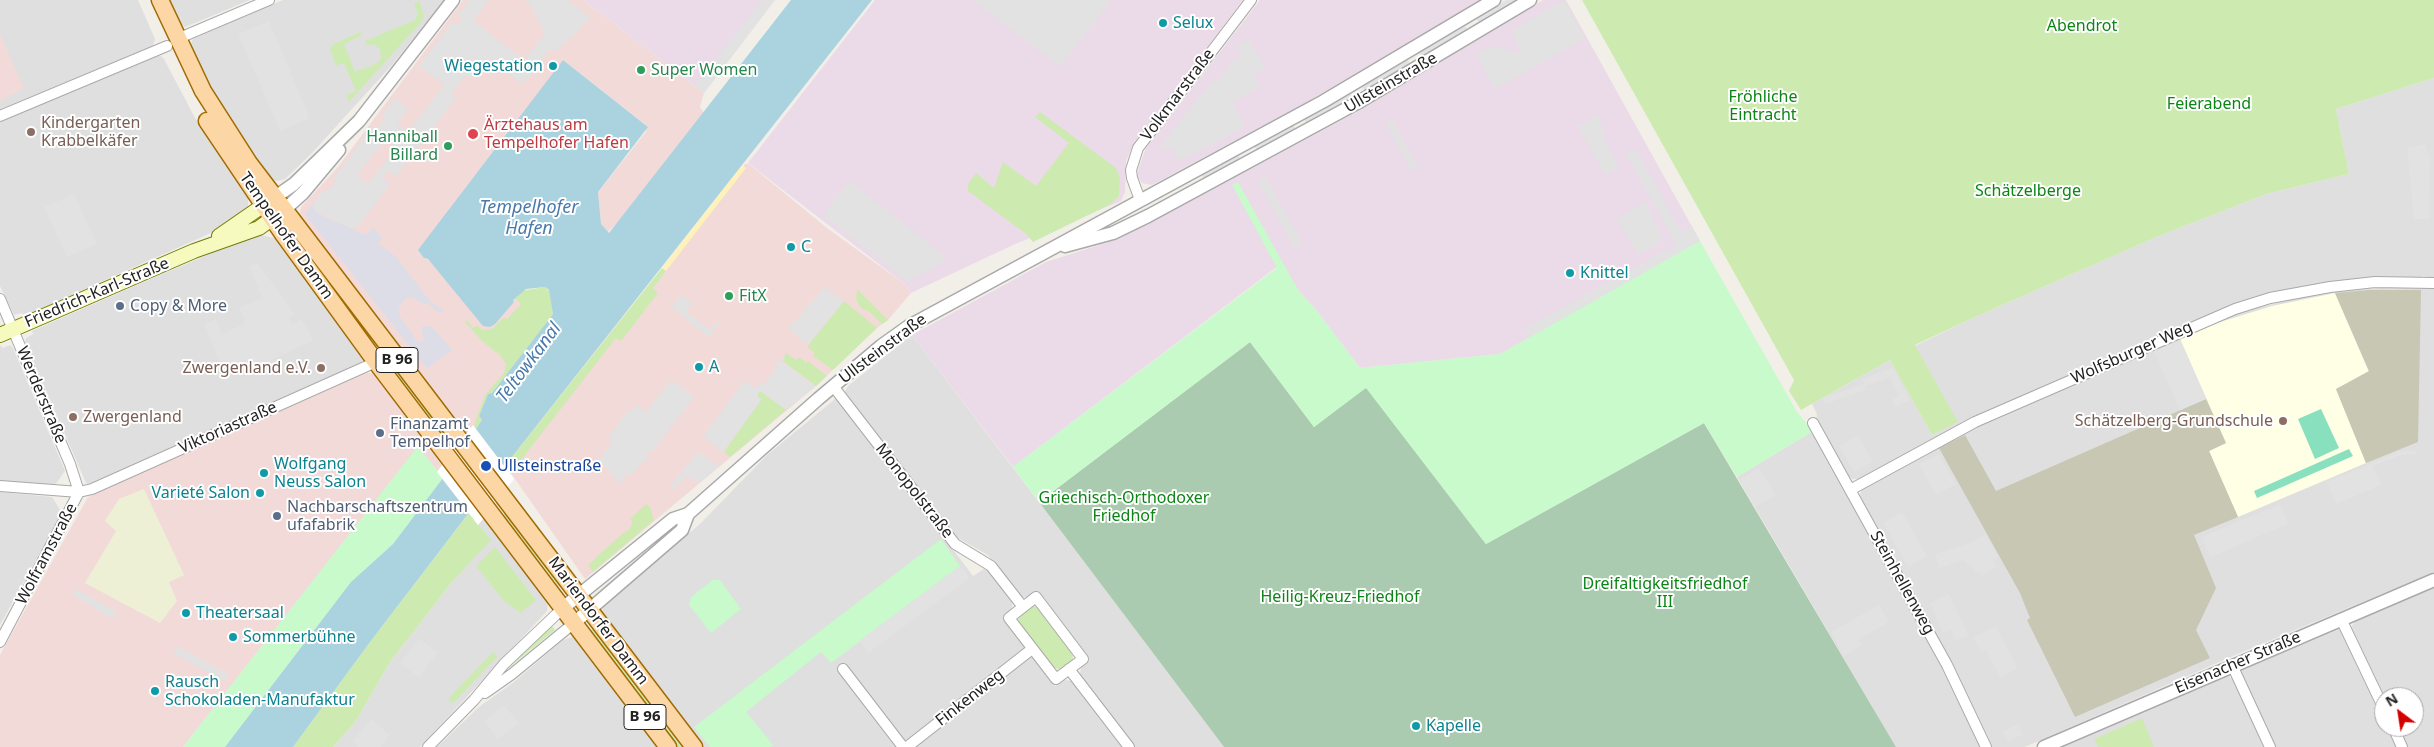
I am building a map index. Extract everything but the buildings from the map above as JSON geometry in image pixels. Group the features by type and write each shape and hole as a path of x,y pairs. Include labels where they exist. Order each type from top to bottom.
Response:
{"main road":[{"name":"Tempelhofer Damm","path":"148,0 273,208 376,362 490,511"},
{"name":"Tempelhofer Damm","path":"160,0 172,42"},
{"name":"Tempelhofer Damm","path":"273,208 501,496"},
{"name":"Friedrich-Karl-Straße","path":"6,332 194,251 273,208"},
{"name":"Mariendorfer Damm","path":"501,496 694,747"},
{"name":"Mariendorfer Damm","path":"490,511 668,747"}],"street":[{"path":"0,116 269,0"},
{"path":"273,208 301,195 322,172 453,0"},
{"name":"Volkmarstraße","path":"1140,200 1132,178 1134,158 1138,148 1252,0"},
{"name":"Ullsteinstraße","path":"428,747 474,700 504,664 563,608 673,519 688,514 881,346 920,319 1324,101 1494,0"},
{"name":"Ullsteinstraße","path":"1051,249 1113,234 1148,216 1371,95 1530,0"},
{"path":"1240,146 1250,162"},
{"path":"1140,200 1148,216"},
{"name":"Wolfsburger Weg","path":"1850,490 1975,422 2234,310 2270,298 2330,286 2375,282 2434,283"},
{"name":"Werderstraße","path":"0,299 6,332 79,492"},
{"name":"Viktoriastraße","path":"79,492 92,489 376,362"},
{"name":"Monopolstraße","path":"833,386 955,544 991,566 1023,607"},
{"name":"Steinhellenweg","path":"1813,423 1947,665 1986,747"},
{"path":"0,486 79,492"},
{"name":"Wolframstraße","path":"0,642 79,492"},
{"name":"Ullsteinstraße","path":"474,700 512,674 682,530 688,514"},
{"name":"Eisenacher Straße","path":"2044,747 2434,580"},
{"path":"1036,597 1083,659 1056,679 1009,618 1023,607 1036,597"},
{"path":"2341,619 2374,688"},
{"name":"Finkenweg","path":"907,747 1032,649"},
{"path":"2232,665 2270,747"},
{"path":"844,669 903,747"},
{"path":"1069,669 1129,747"}],"shaded area":[{"path":"0,0 138,0 155,39 154,43 152,47 0,110"},
{"path":"170,0 250,0 185,27 180,23"},
{"path":"283,0 444,0 392,65 312,153 285,179 277,181 270,179 250,151 215,96 190,46 193,39"},
{"path":"463,0 583,0 704,93 700,107 704,113 626,214 607,233 601,224 598,192 646,132 646,125 563,60 424,258 513,300 521,291 553,314 492,393 488,394 479,416 482,420 468,442 298,216 302,206 338,167"},
{"path":"469,0 489,0 473,21 524,60 545,34 530,4 524,0 568,0 591,18 555,52 552,49 542,58 545,62 522,84 487,58 470,79 465,76 452,93 457,97 396,176 388,171 382,177 390,184 358,226 351,228 316,212 313,208 314,202 324,190 327,192 336,182 333,179 373,126 378,128 385,118 382,115 394,98 408,109 397,123 408,132 444,85 419,66 453,21 457,25 462,19 458,15","holes":["386,138 397,147 368,184 357,175"]},
{"path":"583,0 775,0 704,93"},
{"path":"762,0 775,0 704,93 695,86"},
{"path":"875,0 1243,0 1134,143 1126,161 1125,192 1121,201 1013,245 911,293 906,285 748,163"},
{"path":"973,0 1111,0 1060,67"},
{"path":"1260,0 1481,0 1300,106 1152,185 1142,183 1138,178 1138,170 1146,148"},
{"path":"1506,0 1517,0 1479,23 1476,18"},
{"path":"1543,0 1566,0 1700,241 1500,354 1360,368 1316,310 1298,290 1282,263 1013,467 912,335 1046,262 1115,240 1260,164 1353,114"},
{"path":"1564,0 1585,38 1495,89 1476,54 1491,46 1523,54 1511,31"},
{"path":"269,21 310,118 280,131 238,34"},
{"path":"1465,25 1467,30 1422,58 1419,53"},
{"path":"0,34 24,89 0,100"},
{"path":"1245,39 1251,44 1265,68 1253,74 1260,87 1232,103 1245,126 1182,160 1173,154 1175,151 1169,146 1166,149 1162,144 1213,80 1217,83 1233,61 1235,62 1242,52 1237,48"},
{"path":"154,56 161,56 164,59 194,116 248,198 248,209 221,228 202,237 24,316 22,313 14,315 0,286 0,122"},
{"path":"1408,60 1410,64 1365,91 1362,87"},
{"path":"2434,78 2434,279 2423,276 2420,278 2339,281 2298,288 2241,303 2190,322 1990,410 1932,439 1861,479 1853,479 1847,476 1816,420 1817,414 1812,404 1890,360 1932,435 1957,422 1915,346 1973,318 2154,238 2266,194 2349,174 2336,109"},
{"path":"1350,93 1353,98 1307,124 1304,119"},
{"path":"1599,114 1605,141 1619,167 1605,175 1578,126"},
{"path":"1393,121 1418,168 1411,171 1386,124"},
{"path":"1293,125 1296,130 1257,151 1254,146"},
{"path":"2425,144 2430,160 2429,219 2414,219 2407,148"},
{"path":"1635,148 1681,232 1692,226 1700,241 1529,338 1524,329 1676,245 1626,153"},
{"path":"1238,154 1240,159 1204,179 1201,174"},
{"path":"745,164 749,164 827,228 906,285 911,293 888,320 877,328 816,386 585,579 508,469"},
{"path":"1265,176 1302,243 1294,247 1257,180"},
{"path":"850,181 946,258 942,263 908,282 823,215"},
{"path":"74,194 97,244 67,257 44,207"},
{"path":"314,202 313,208 318,214 366,235 373,227 382,238 378,243 396,257 430,301 444,311 440,313 428,304 423,304 412,297 406,298 399,307 400,317 418,342 424,340 421,327 431,326 453,350 427,368 305,214"},
{"path":"1646,202 1661,235 1660,243 1638,255 1617,218"},
{"path":"260,235 274,238 281,245 362,357 363,363 345,373 333,375 89,484 86,483 25,341 26,338 33,334 32,331 217,251"},
{"path":"258,264 295,314 289,318 293,324 301,319 314,340 271,360 272,362 250,373 245,360 223,370 204,324 216,319 222,334 244,324 245,320 239,308 262,298 249,266"},
{"path":"825,287 844,301 808,345 788,329"},
{"path":"2393,287 2434,287 2434,572 2233,656 2025,747 1991,747 1955,670 1861,501 1862,489 1975,426 2232,315 2311,294"},
{"path":"2368,290 2421,290 2418,442 2366,463 2336,389 2369,371 2335,293"},
{"name":"Schätzelberg-Grundschule","path":"2335,293 2369,372 2336,389 2366,463 2238,517 2209,451 2226,443 2180,339 2217,323 2272,306"},
{"path":"681,295 692,303 686,312 710,330 716,322 719,324 709,337 671,307"},
{"path":"912,335 1224,747 1134,747 1080,674 1081,667 1090,660 1038,591 1029,597 1021,597 988,555 958,538 846,395 845,391 848,386"},
{"path":"2180,339 2206,399 2180,410 2154,351"},
{"path":"0,345 3,348 10,345 13,348 65,471 55,485 0,481"},
{"path":"779,359 816,386 786,410 760,391 757,396 762,399 723,452 703,437 745,380 756,388 761,382 764,384 778,366 775,364"},
{"path":"1893,368 1910,400 1895,407 1891,400 1899,396 1890,378 1865,386 1866,390 1825,404 1823,398 1864,384 1862,379"},
{"path":"366,373 372,373 376,376 443,464 437,472 418,447 183,747 0,747 0,655 88,497"},
{"path":"671,380 694,397 654,450 647,452 647,458 630,476 627,473 624,476 626,479 620,484 599,460 613,440 608,437 629,410 632,411 637,405 646,412"},
{"path":"835,399 841,401 973,576 984,569 989,570 1012,602 1012,609 1003,617 1026,648 908,741 903,740 899,747 702,747 602,614 603,608 701,523 767,455"},
{"path":"2206,399 2226,443 2209,451 2238,517 2194,535 2216,588 2196,630 2210,658 2075,717 2027,620 2030,618 2020,593 1939,448 1965,435 1996,491"},
{"path":"1813,431 1944,668 1982,747 1896,747 1737,477"},
{"path":"1858,435 1873,462 1854,472 1839,446"},
{"path":"2400,451 2415,451 2415,454 2400,455 2373,466 2381,485 2336,504 2327,482"},
{"path":"698,452 719,466 699,483 687,476 674,489 670,486"},
{"path":"1939,454 1956,484 1936,495 1919,465"},
{"path":"1759,468 1776,495 1755,507 1739,480"},
{"path":"144,489 184,575 169,582 177,601 160,623 85,583 116,531 105,521 119,499"},
{"path":"0,492 52,497 62,513 0,625"},
{"path":"2280,504 2288,524 2210,557 2202,537"},
{"path":"1902,512 1927,556 1908,567 1883,523"},
{"path":"484,518 548,601 547,611 420,747 333,747 356,721 390,662 452,582 490,540 478,525"},
{"path":"1985,534 1999,558 1993,561 1997,567 1982,576 1963,560 1939,568 1935,554 1970,543"},
{"path":"960,566 970,578 868,653 859,641"},
{"path":"2434,588 2434,747 2407,747 2402,737 2424,737 2424,687 2378,687 2351,627 2356,621"},
{"path":"76,589 117,612 112,618 72,595"},
{"path":"1949,594 1968,635 1955,641 1951,630 1943,633 1930,603"},
{"path":"1879,605 1889,622 1859,639 1862,645 1844,656 1831,632"},
{"path":"1995,626 2018,668 2000,677 1986,650 1981,652 1973,638"},
{"path":"2340,629 2344,633 2374,697 2374,737 2392,737 2397,747 2275,747 2242,677 2241,670"},
{"path":"572,637 576,639 660,747 437,747 479,707 514,682 563,640"},
{"path":"419,638 438,653 419,678 400,663"},
{"path":"176,646 228,674 224,681 173,653"},
{"path":"1030,656 1033,656 1055,686 1064,680 1073,681 1124,747 915,747"},
{"path":"2226,675 2233,679 2266,747 2061,747"},
{"path":"504,705 519,723 498,739 484,721"},
{"path":"371,719 390,735 381,747 358,747 353,741"},
{"path":"2019,724 2023,735 2008,741 2003,731"}],"green space":[{"path":"1582,0 2434,0 2434,78 2336,109 2349,174 2266,194 2154,238 1915,345 1958,422 1932,435 1890,360 1801,410 1789,391 1794,380"},
{"path":"419,1 424,16 422,21 349,102 346,95 356,91 345,65 342,63 336,66 330,48 334,44 360,32 362,35 344,44 355,72 376,64 381,58 380,49 374,44 367,45 365,41 415,20 418,13 414,4"},
{"path":"1040,112 1116,168 1120,178 1119,196 1111,204 1033,242 1026,234 968,191 968,184 976,173 994,188 1003,162 1036,186 1069,143 1035,117"},
{"path":"1238,182 1298,290 1316,310 1360,368 1500,354 1700,241 1797,412 1813,431 1737,477 1704,423 1486,544 1366,388 1314,427 1250,342 1039,502 1013,467 1277,268 1232,185"},
{"path":"662,268 666,271 653,288 658,293 621,341 616,338 510,474 504,467"},
{"path":"319,271 456,448 452,453"},
{"path":"545,287 551,293 553,314 492,393 488,394 479,416 482,420 476,430 474,425 485,395 504,373 506,364 501,356 483,342 465,322 467,320 473,328 477,325 482,330 492,329 504,317 507,319 521,304 515,298 521,291"},
{"path":"857,289 888,320 882,324 870,312 861,308 856,299"},
{"path":"844,301 877,328 833,370 813,356 815,353 807,347"},
{"path":"1250,342 1314,427 1366,387 1486,544 1704,423 1896,747 1224,747 1039,502"},
{"path":"786,353 796,360 800,357 806,363 808,361 827,376 816,386 783,361"},
{"path":"760,391 786,410 730,457 724,452 761,400 757,396"},
{"path":"2321,409 2339,448 2315,459 2298,419"},
{"path":"418,446 443,478 393,544 351,582 225,747 183,747"},
{"path":"2349,449 2353,456 2257,498 2254,491"},
{"path":"646,504 650,507 654,520 593,572 588,565 622,534 629,530 633,522 630,519"},
{"path":"469,513 491,540 452,582 390,662 356,721 333,747 293,747 370,642"},
{"path":"505,514 562,585 559,587 521,538 511,531 501,517"},
{"path":"941,539 960,566 831,663 821,652 746,712 773,745 770,747 710,747 694,727"},
{"path":"495,547 536,600 521,613 504,601 476,566"},
{"path":"713,580 720,580 741,609 711,633 689,605 691,597"},
{"path":"1034,606 1039,608 1072,651 1073,660 1061,670 1052,667 1018,621 1021,613"},
{"path":"552,626 555,630 507,669 507,668"},
{"path":"594,628 685,747 677,747 589,632"},
{"path":"493,652 498,656 453,703 448,699"},
{"path":"2142,718 2154,747 2098,747 2094,739"}],"sand":[{"path":"742,165 746,168 666,271 662,268"}],"water":[{"path":"791,0 872,0 504,467 370,642 293,747 225,747 351,582 393,544 443,478 482,420 479,416 488,394 492,393 553,314 549,290 545,287 526,289 513,300 514,302 495,324 490,327 483,326 428,259 424,258 418,250 563,60 648,127 598,192 601,224 609,233"}],"pier":[{"path":"473,425 514,479 478,525 437,472"}],"place":[{"name":"Selux","path":"1163,23"},
{"name":"Wiegestation","path":"553,66"},
{"name":"Super Women","path":"641,70"},
{"name":"Kindergarten Krabbelkäfer","path":"31,132"},
{"name":"Ärztehaus am Tempelhofer Hafen","path":"473,134"},
{"name":"Hanniball Billard","path":"448,146"},
{"name":"C","path":"791,247"},
{"name":"Knittel","path":"1570,273"},
{"name":"FitX","path":"729,296"},
{"name":"Copy & More","path":"120,306"},
{"name":"A","path":"699,367"},
{"name":"Zwergenland e.V.","path":"321,368"},
{"name":"Zwergenland","path":"73,417"},
{"name":"Schätzelberg-Grundschule","path":"2283,421"},
{"name":"Finanzamt Tempelhof","path":"380,433"},
{"name":"Ullsteinstraße","path":"486,466"},
{"name":"Wolfgang Neuss Salon","path":"264,473"},
{"name":"Varieté Salon","path":"260,493"},
{"name":"Nachbarschaftszentrum ufafabrik","path":"277,516"},
{"name":"Theatersaal","path":"186,613"},
{"name":"Sommerbühne","path":"233,637"},
{"name":"Rausch Schokoladen-Manufaktur","path":"155,691"},
{"name":"Kapelle","path":"1416,726"}],"park label":[{"name":"Abendrot","path":"2082,26"},
{"name":"Feierabend","path":"2209,104"},
{"name":"Fröhliche Eintracht","path":"1763,106"},
{"name":"Schätzelberge","path":"2028,191"},
{"name":"Griechisch-Orthodoxer Friedhof","path":"1124,507"},
{"name":"Dreifaltigkeitsfriedhof III","path":"1665,593"},
{"name":"Heilig-Kreuz-Friedhof","path":"1340,597"}],"water label":[{"name":"Tempelhofer Hafen","path":"529,218"},
{"name":"Teltowkanal","path":"529,363"}]}
